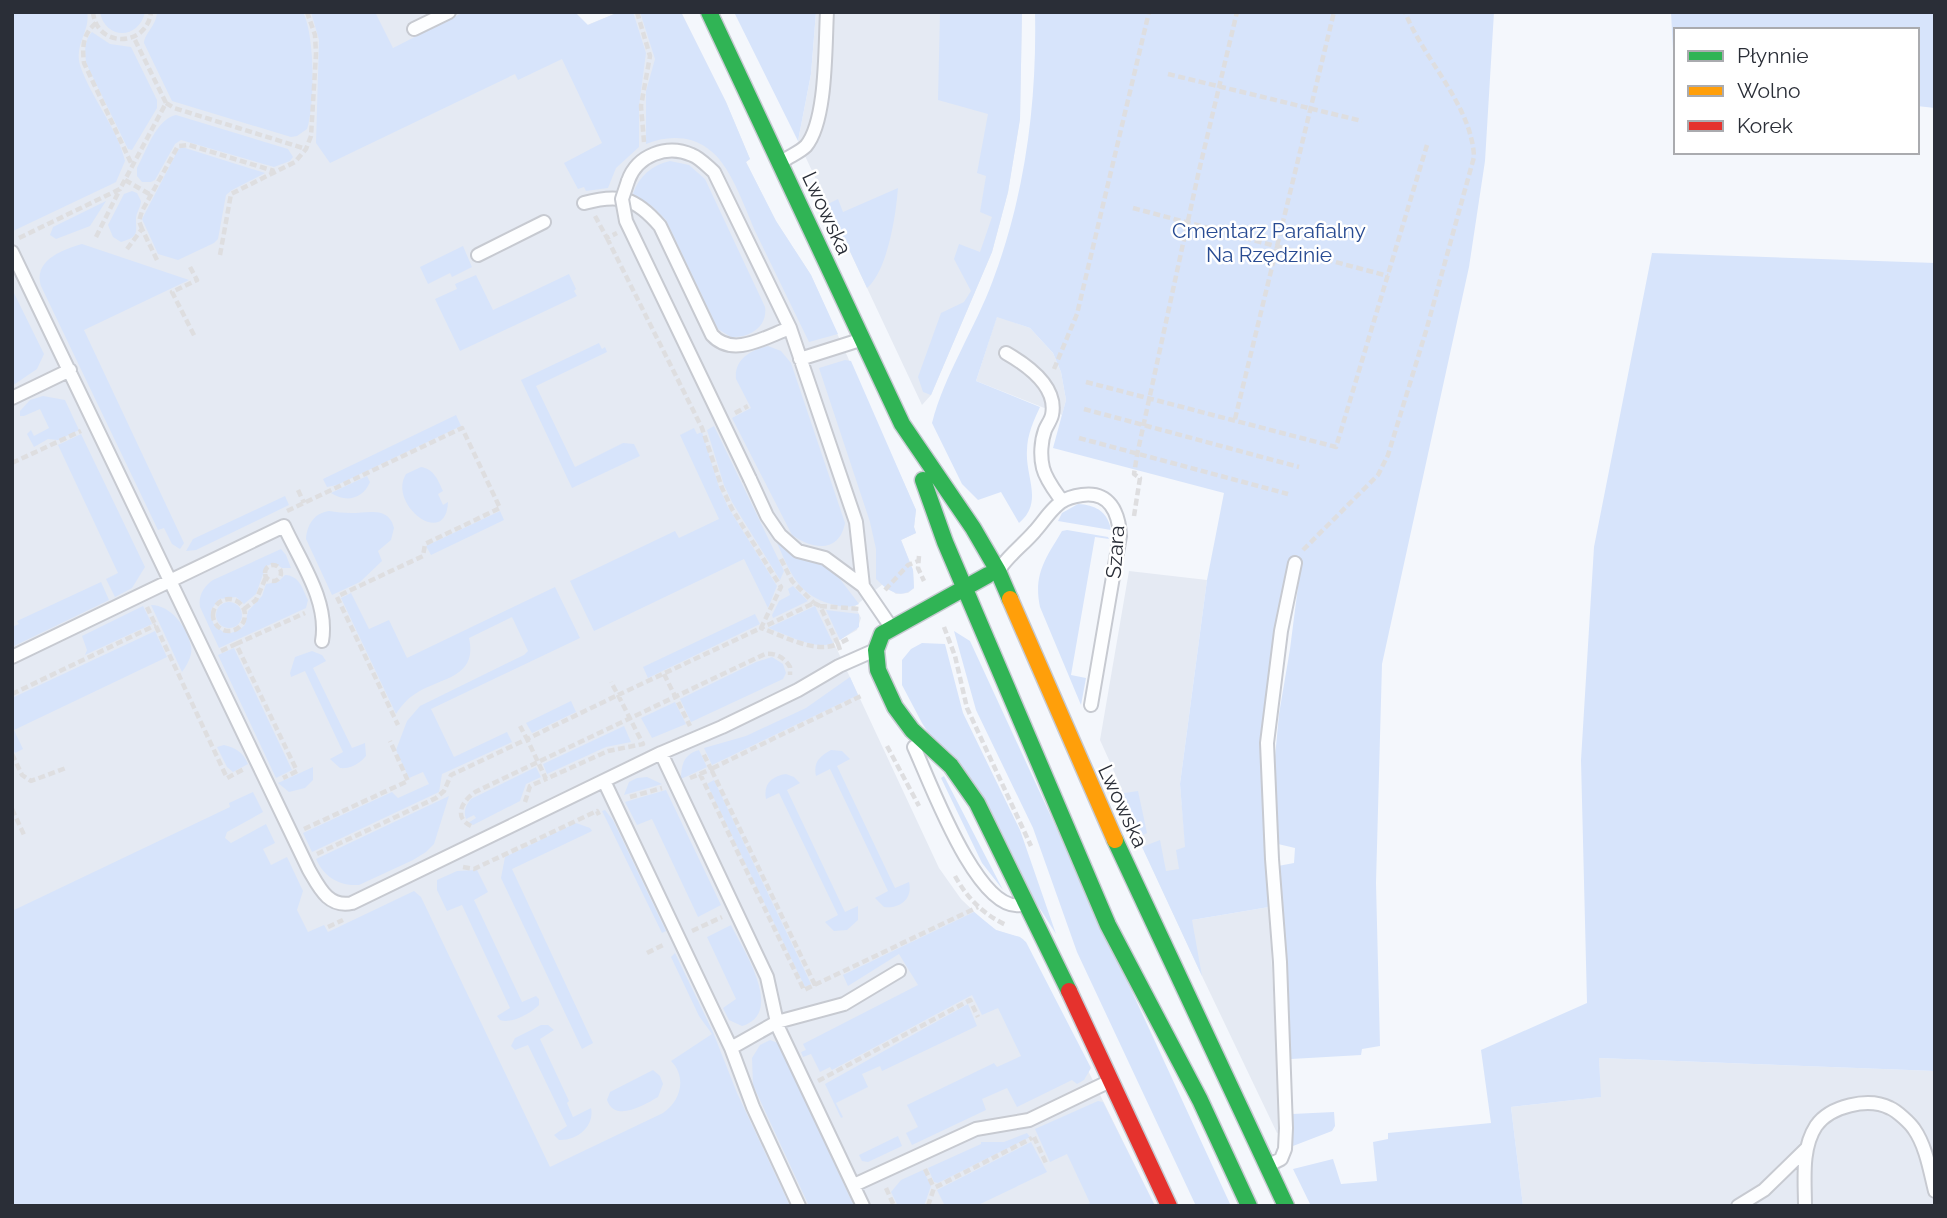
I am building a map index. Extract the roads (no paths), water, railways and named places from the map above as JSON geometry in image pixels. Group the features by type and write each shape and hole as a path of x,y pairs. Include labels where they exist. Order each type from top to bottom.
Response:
{"main road":[{"name":"Lwowska","path":"709,12 906,432 945,542 1108,925 1200,1100 1249,1206"},
{"name":"Lwowska","path":"906,432 973,528 998,571 1078,759 1286,1206"},
{"path":"998,571 964,587 883,634 876,650 878,670 898,711 912,730 951,766 965,783 1027,903 1169,1206"}],"lane":[{"path":"414,29 449,12"},
{"path":"780,163 804,148 813,136 820,115 827,12"},
{"path":"863,586 856,522 790,328 714,172 694,155 671,150 648,156 632,170 622,199 629,227 767,516 780,535 798,551 825,558 863,586 892,627"},
{"path":"584,203 620,197 635,202 648,212 660,226 712,335 719,342 735,347 790,328"},
{"path":"478,255 544,222"},
{"path":"13,257 70,370 304,860 326,896 338,904 352,903 661,753 722,727 798,690 839,666 876,650"},
{"path":"800,359 862,339"},
{"path":"998,571 1012,552 1062,501 1048,478 1042,461 1044,433 1052,415 1049,393 1039,377 1006,353"},
{"path":"12,398 70,370"},
{"name":"Szara","path":"1062,501 1087,494 1102,496 1113,506 1120,521 1120,536 1090,705"},
{"path":"12,657 284,526 321,604 324,617 322,640"},
{"path":"1268,1166 1281,1159 1285,1149 1286,1128 1280,962 1267,743 1281,631 1295,563"},
{"path":"898,711 947,820 978,877 988,890 1005,903 1015,906 1027,903"},
{"path":"661,753 766,977 777,1022 863,1206"},
{"path":"604,781 731,1048 753,1107 799,1206"},
{"path":"731,1048 777,1022 844,1004 900,971"},
{"path":"853,1185 976,1129 1029,1119 1111,1080"},
{"path":"1805,1206 1806,1150 1816,1125 1837,1109 1860,1103 1890,1108 1914,1129 1929,1163 1935,1191"},
{"path":"1738,1206 1764,1190 1806,1150"}],"park label":[{"name":"Cmentarz Parafialny Na Rzędzinie","path":"1269,242"}]}
